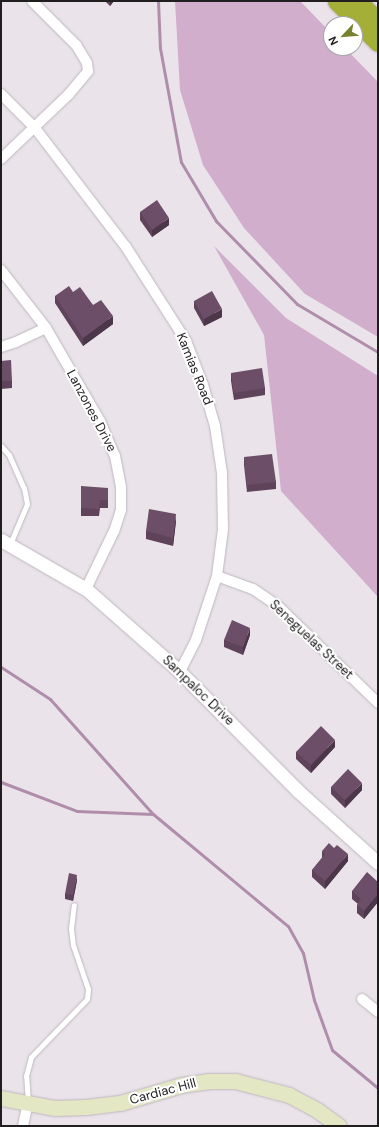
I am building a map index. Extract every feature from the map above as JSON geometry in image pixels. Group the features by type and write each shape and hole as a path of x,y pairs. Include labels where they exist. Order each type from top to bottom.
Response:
{"highway":[{"path":"337,1 378,42"},
{"path":"357,1 378,22"}],"main road":[{"name":"Cardiac Hill","path":"1,1098 55,1108 86,1107 120,1103 181,1085 208,1081 235,1081 289,1095 317,1110 339,1126"}],"street":[{"path":"1,159 35,128 88,71 87,62 76,45 32,1"},
{"name":"Kamias Road","path":"1,94 35,128 126,247 186,341 215,426 221,465 223,529 217,576 196,640 180,672"},
{"name":"Lanzones Drive","path":"1,270 46,328 100,421 115,456 122,487 121,510 114,531 86,588"},
{"path":"1,347 16,342 46,328"},
{"name":"Sampaloc Drive","path":"6,542 86,588 180,672 298,791 378,863"},
{"name":"Seneguelas Street","path":"217,576 253,589 278,606 378,703"},
{"path":"362,999 378,1012"},
{"path":"23,1126 28,1103"}],"lane":[{"path":"1,446 9,455 24,488 27,504 6,542"},
{"path":"28,1103 26,1076 31,1057 87,999 88,989 72,945 74,905"}],"shaded area":[{"path":"175,1 300,1 323,25 323,56 353,56 378,82 378,337 305,294 244,228 203,165 180,90"},
{"path":"214,246 286,318 378,376 378,597 281,491 264,335"}],"building":[{"path":"157,200 169,218 152,230 140,212"},
{"path":"69,286 73,292 80,287 93,305 101,300 113,316 83,338 55,296"},
{"path":"212,291 222,309 204,319 194,301"},
{"path":"11,360 12,381 1,381 1,361"},
{"path":"262,368 265,388 234,393 231,373"},
{"path":"272,454 276,482 247,485 244,457"},
{"path":"81,486 108,488 108,500 100,500 99,509 81,508"},
{"path":"149,509 176,514 173,538 146,531"},
{"path":"232,620 250,628 243,647 224,640"},
{"path":"321,726 335,740 311,765 296,752"},
{"path":"348,769 362,783 345,800 331,787"},
{"path":"329,843 334,848 337,845 348,854 325,881 312,870 325,854 322,851"},
{"path":"367,872 378,882 378,894 364,911 357,905 361,899 352,891"},
{"path":"69,873 77,875 73,895 65,894"}],"waterway":[{"path":"158,1 160,48 181,162 216,221 297,304 378,352"},
{"path":"1,667 50,699 153,814 288,926 303,953 314,1000 332,1050 378,1088"},
{"path":"1,782 77,811 153,814"}]}
